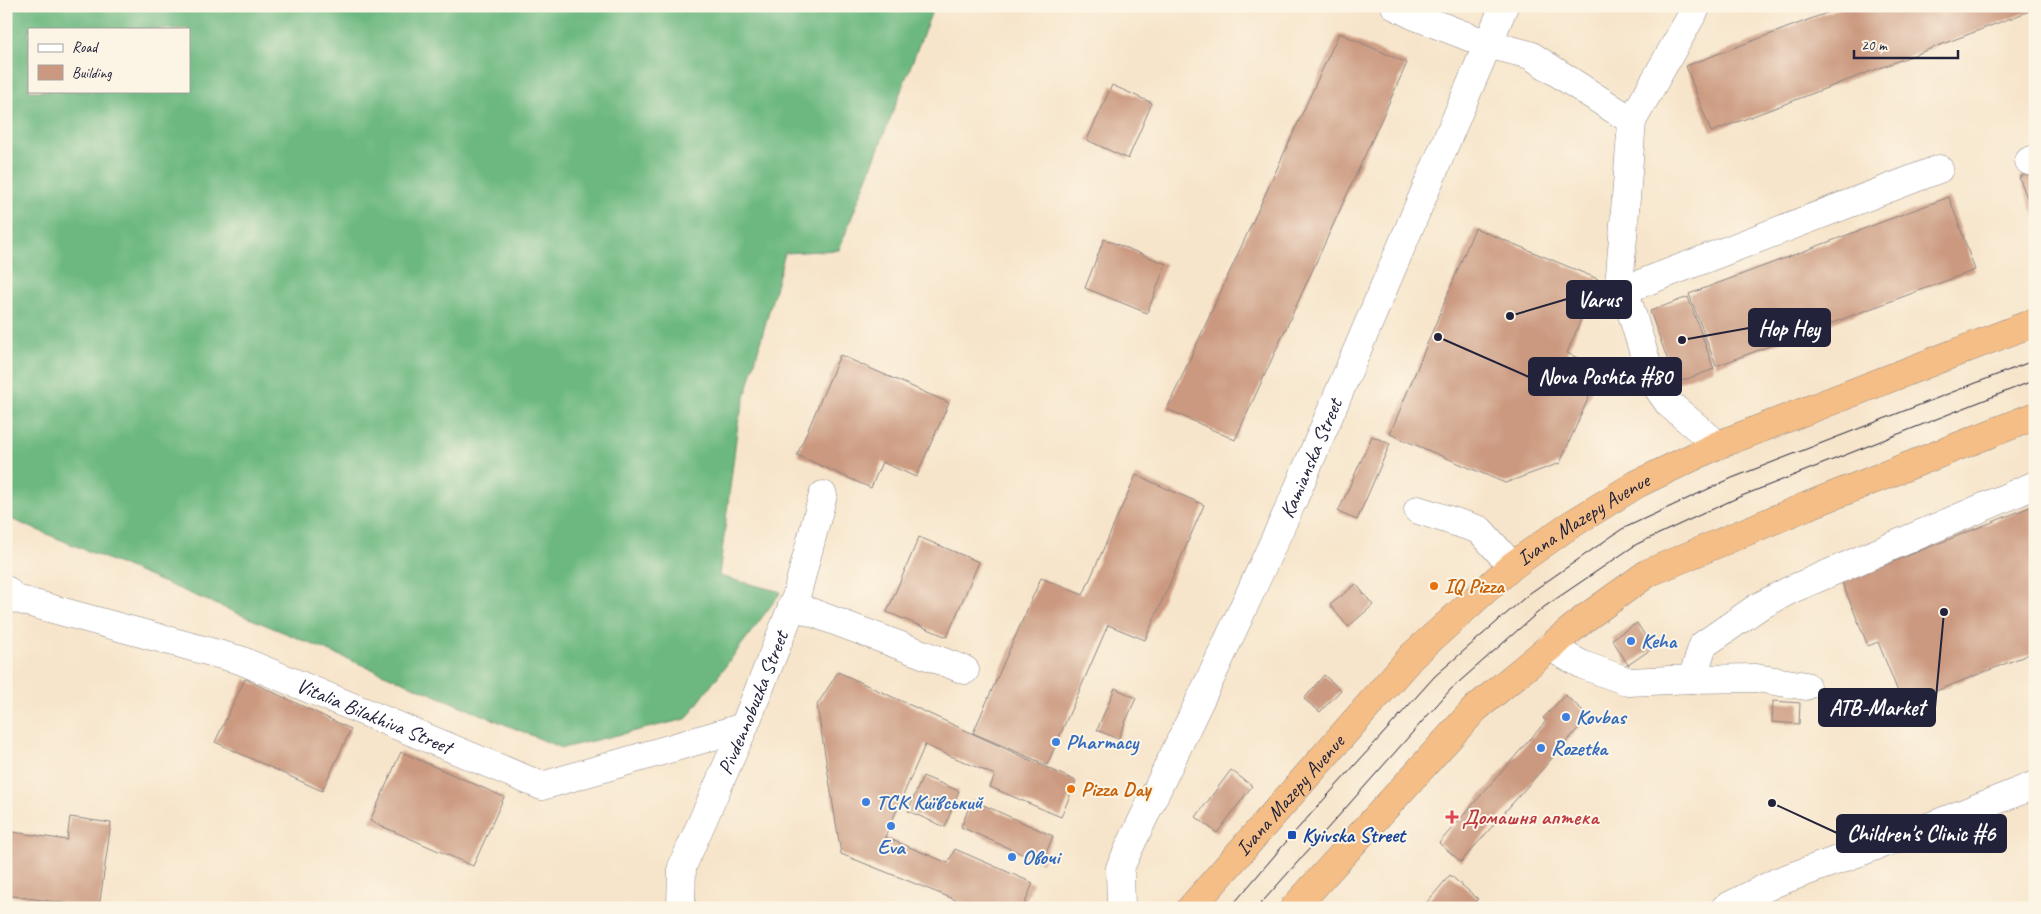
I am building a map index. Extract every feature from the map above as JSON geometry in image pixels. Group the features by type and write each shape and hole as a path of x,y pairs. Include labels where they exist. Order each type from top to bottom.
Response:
{"highway":[{"name":"Ivana Mazepy Avenue","path":"1191,908 1412,656 1512,566 1564,529 1637,484 1718,445 2035,322"},
{"path":"1294,908 1475,710 1584,618 1648,573 1807,506 2035,416"}],"street":[{"path":"1395,6 1414,16 1487,44 1530,55 1632,121"},
{"name":"Kamianska Street","path":"1121,908 1120,868 1294,498 1504,6"},
{"path":"1697,6 1632,121 1620,275 1652,380 1669,404 1718,445"},
{"path":"1624,290 1939,169"},
{"path":"1692,678 1703,645 1758,607 1790,590 2035,485"},
{"name":"Pivdennobuzka Street","path":"681,908 682,867 744,727 792,605 823,495"},
{"path":"1418,510 1480,530 1512,566"},
{"name":"Vitalia Bilakhiva Street","path":"6,590 16,599 240,660 542,786 744,727"},
{"path":"792,605 965,670"},
{"path":"1550,647 1583,665 1629,682 1692,678 1756,678 1806,686"},
{"path":"1725,908 1777,882 1931,826 2035,785"}],"green space":[{"path":"6,6 934,6 839,250 785,253 738,423 719,576 781,592 686,719 562,748 6,517"}],"building":[{"path":"1845,6 2035,6 2035,9 1711,132 1686,66"},
{"path":"1339,33 1407,63 1235,440 1167,409"},
{"path":"1112,85 1152,103 1128,159 1087,140"},
{"path":"2035,171 2035,218 2019,177"},
{"path":"1949,197 1975,270 1716,366 1689,294"},
{"path":"1475,228 1598,279 1567,353 1601,369 1560,463 1505,483 1390,434"},
{"path":"1104,239 1166,264 1147,313 1085,288"},
{"path":"1688,297 1714,369 1676,383 1650,311"},
{"path":"840,355 949,403 916,477 882,462 871,488 797,455"},
{"path":"1372,436 1390,444 1357,520 1338,512"},
{"path":"1136,475 1204,505 1145,640 1108,625 1047,765 973,733 1041,578 1083,595"},
{"path":"2035,505 2035,652 1903,704 1878,642 1868,646 1842,582"},
{"path":"919,537 979,562 947,637 887,612"},
{"path":"1356,584 1373,605 1348,627 1330,605"},
{"path":"1637,623 1653,648 1628,665 1612,639"},
{"name":"ТСК Київський","path":"838,672 1076,781 1061,817 990,787 995,775 925,745 885,837 948,863 955,849 1033,883 1023,908 976,908 841,854 817,705"},
{"path":"1324,675 1341,690 1320,712 1304,699"},
{"path":"245,679 351,729 322,791 215,742"},
{"path":"1115,688 1136,698 1118,739 1097,730"},
{"path":"1565,695 1589,716 1461,862 1439,843 1546,721 1543,718"},
{"path":"1773,701 1800,703 1799,724 1772,722"},
{"path":"401,752 504,797 473,866 370,821"},
{"path":"1231,770 1252,786 1217,833 1196,817"},
{"path":"923,776 959,791 945,827 908,811"},
{"path":"972,800 1053,836 1042,863 961,827"},
{"path":"70,817 111,823 99,908 6,895 6,831 67,840"},
{"path":"1450,875 1478,899 1470,908 1422,908"},
{"path":"2035,901 2035,908 2018,908"}],"tram line":[{"path":"1230,908 1292,835 1435,676 1530,593 1622,529 1732,478 2035,360"},
{"path":"1257,908 1451,689 1544,607 1637,544 1739,497 2035,380"}],"place":[{"name":"Varus","path":"1510,316"},
{"name":"Nova Poshta #80","path":"1438,337"},
{"name":"Hop Hey","path":"1682,340"},
{"name":"IQ Pizza","path":"1434,586"},
{"name":"ATB-Market","path":"1944,612"},
{"name":"Keha","path":"1631,641"},
{"name":"Kovbas","path":"1566,717"},
{"name":"Pharmacy","path":"1056,742"},
{"name":"Rozetka","path":"1541,748"},
{"name":"Pizza Day","path":"1071,789"},
{"name":"ТСК Київський","path":"866,802"},
{"name":"Children's Clinic #6","path":"1772,803"},
{"name":"Домашня аптека","path":"1452,817"},
{"name":"Eva","path":"891,826"},
{"name":"Kyivska Street","path":"1292,835"},
{"name":"Овочі","path":"1012,857"}]}
